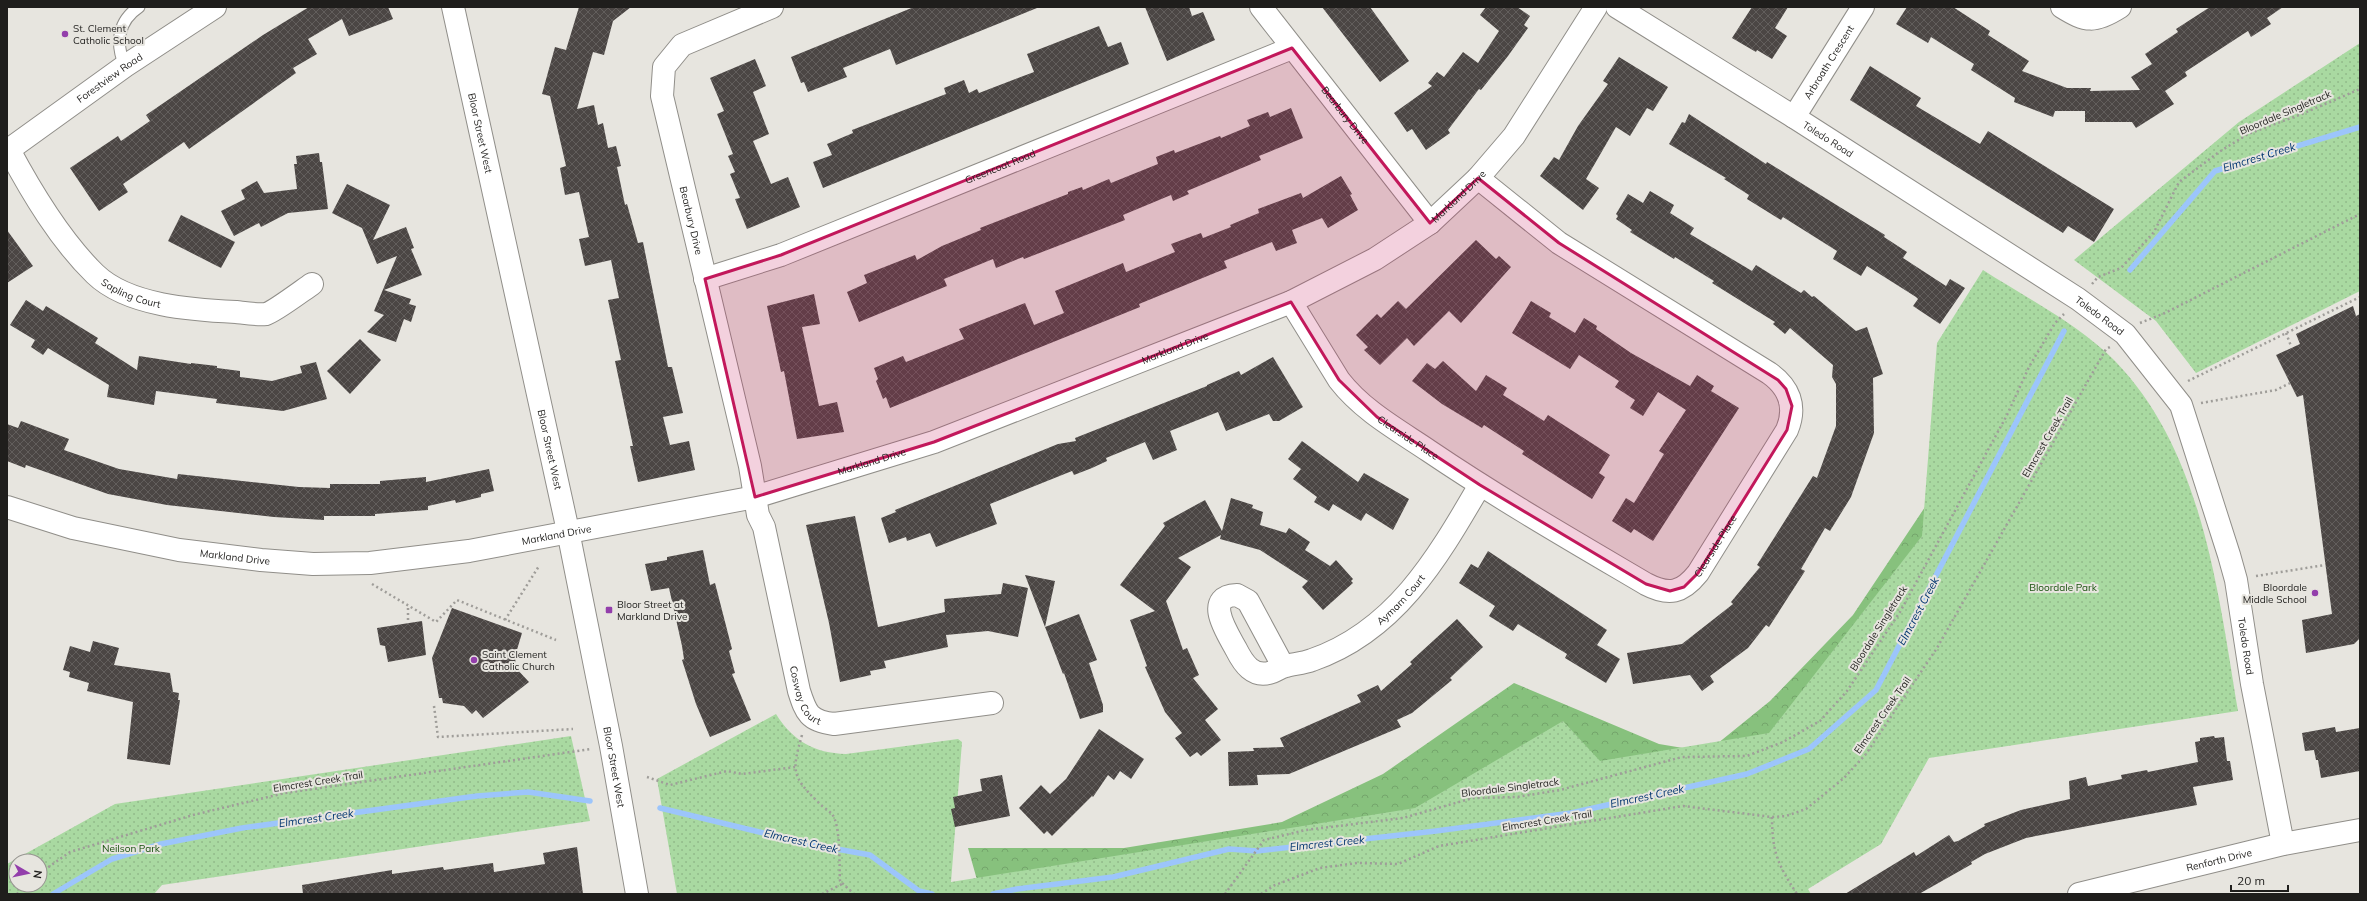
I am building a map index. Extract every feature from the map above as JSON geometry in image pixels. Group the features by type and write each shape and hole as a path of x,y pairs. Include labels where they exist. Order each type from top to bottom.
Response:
{"street":[{"name":"Forestview Road","path":"8,151 125,66 215,7"},
{"name":"Bloor Street West","path":"453,7 568,531 611,746 629,841 637,894"},
{"name":"Bearbury Drive","path":"755,497 750,466 664,114 662,96 664,68 682,45 772,7"},
{"name":"Bearbury Drive","path":"1261,7 1430,223"},
{"name":"Markland Drive","path":"7,507 72,528 179,550 261,560 313,564 370,563 469,551 568,531 755,497 934,442 1291,302 1375,259 1430,223 1478,178 1514,136 1596,7"},
{"name":"Toledo Road","path":"1617,7 1794,117 2078,299 2125,334 2181,406 2236,580 2253,691 2283,844"},
{"name":"Arbroath Crescent","path":"1794,117 1864,7"},
{"path":"2062,7 2081,18 2090,20 2098,18 2120,7"},
{"name":"Greencoat Road","path":"705,279 781,255 1292,48"},
{"name":"Sapling Court","path":"8,151 24,178 72,248 96,275 116,290 149,301 196,310 267,314 312,284"},
{"name":"Clearside Place","path":"1291,302 1326,361 1347,390 1378,417 1480,485 1646,584 1659,590 1675,591 1690,583 1698,573 1787,430 1791,418 1792,406 1786,389 1778,380 1559,243 1478,178"},
{"name":"Aymarn Court","path":"1283,666 1311,661 1340,648 1384,619 1418,582 1480,485"},
{"name":"Cosway Court","path":"755,497 758,515 764,527 799,691 809,715 820,723 834,724 992,702"},
{"name":"Renforth Drive","path":"2079,894 2283,844 2360,830"}],"lane":[{"path":"125,66 120,54 121,27 128,14 139,7"}],"path":[{"name":"Bloordale Singletrack","path":"1225,894 1264,840 1306,830 1403,818 1473,798 1517,797 1560,790 1682,757 1747,756 1783,742 1820,721 1847,691 1900,612 2007,415 2029,367 2055,323 2098,277 2121,268 2154,232 2179,182 2219,152 2248,134 2302,114 2360,89"},
{"path":"2137,324 2360,214"},
{"path":"2169,390 2360,298"},
{"path":"2286,333 2291,346"},
{"name":"Elmcrest Creek Trail","path":"1261,894 1275,885 1320,868 1357,863 1398,864 1439,846 1683,806 1772,817 1786,816 1806,810 1844,778 1866,754 1937,648 2103,356 2112,345"},
{"path":"2208,402 2276,390 2290,383"},
{"path":"2276,572 2325,565"},
{"path":"505,620 539,566"},
{"path":"368,582 436,622 457,600 556,640"},
{"path":"408,605 408,620"},
{"path":"434,706 438,737 573,729"},
{"path":"809,715 794,762 795,767 800,785 831,813 837,838 842,884 854,894"},
{"name":"Elmcrest Creek Trail","path":"48,867 70,852 193,814 285,793 611,746"},
{"path":"647,777 670,785 727,771 742,774 795,767"},
{"path":"1772,817 1772,842 1775,854 1797,894"},
{"path":"822,894 842,884"}],"highlighted area":[{"path":"1292,48 1430,223 1478,178 1559,243 1778,380 1786,389 1792,406 1787,430 1698,573 1684,587 1670,591 1646,584 1480,485 1377,417 1339,380 1291,302 934,442 755,497 705,279 781,255"}],"green space":[{"path":"2360,43 2360,291 2196,373 2156,321 2074,260 2239,122"},
{"name":"Bloordale Park","path":"1983,270 2052,312 2086,335 2101,348 2115,361 2145,397 2169,437 2187,480 2202,526 2223,619 2238,711 1929,758 1881,844 1808,889 1811,894 677,894 657,779 776,714 790,732 805,744 824,751 835,753 846,754 958,739 962,742 951,882 1415,808 1563,721 1600,761 1769,733 1922,536 1937,343"},
{"path":"2092,346 1853,734 1048,894 981,894 968,848 1124,848 1282,822 1383,774 1514,683 1659,744 1707,752 1770,701 1853,615 1925,507 1951,389"},
{"name":"Neilson Park","path":"571,736 590,821 162,885 154,894 7,894 8,863 8,893 48,893 48,853 27,853 115,804"}],"building":[{"path":"309,7 388,7 393,19 349,36 342,19 308,39 317,54 293,68 296,73 189,149 184,142 123,184 128,192 99,211 70,168 118,136 121,141 150,121 146,115 263,35"},
{"path":"579,7 631,7 613,21 604,55 593,52 577,109 594,105 598,125 603,123 608,148 616,146 621,166 617,167 625,205 627,204 638,243 643,242 668,367 672,367 683,413 663,417 670,445 689,441 695,470 638,482 630,446 633,446 615,361 621,360 608,300 619,298 611,260 585,266 579,239 589,237 579,192 565,195 560,168 566,166 550,96 542,94 555,47 566,50"},
{"path":"914,7 1037,8 896,65 890,49 843,68 847,77 808,92 804,82 801,83 791,57"},
{"path":"1145,7 1189,7 1192,16 1203,12 1215,40 1167,61"},
{"path":"1322,7 1370,7 1409,61 1380,82"},
{"path":"1486,7 1517,7 1530,16 1524,25 1528,28 1508,56 1481,90 1479,89 1448,130 1450,133 1426,150 1412,129 1407,132 1394,113 1432,86 1428,83 1437,72 1444,77 1463,52 1478,63 1499,31 1480,15"},
{"path":"1752,7 1788,7 1775,28 1787,36 1772,59 1757,50 1756,52 1732,38"},
{"path":"1907,7 1953,7 1990,31 1988,35 2029,61 2022,71 2067,88 2091,88 2090,91 2140,90 2131,77 2152,64 2145,54 2178,32 2176,29 2210,7 2283,7 2267,18 2271,24 2251,37 2248,31 2185,72 2187,76 2165,91 2174,104 2136,128 2132,122 2085,122 2085,111 2055,111 2053,117 2014,102 2015,98 1971,70 1974,64 1931,37 1928,43 1896,24"},
{"path":"1099,26 1108,47 1121,42 1129,64 823,188 813,162 832,155 827,144 853,133 852,130 946,94 944,88 964,80 969,93 977,89 979,93 1034,72 1027,54"},
{"path":"1619,57 1668,87 1653,111 1647,108 1630,136 1616,127 1586,179 1599,188 1583,210 1540,176 1554,157 1559,160 1578,126 1608,84 1603,81"},
{"path":"755,59 766,86 753,92 769,134 753,141 771,184 788,177 800,207 747,229 735,199 740,198 730,174 735,172 728,156 733,154 717,114 724,111 710,78"},
{"path":"1870,66 1921,98 1916,106 1980,144 1988,131 2114,209 2094,242 2068,226 2063,233 1850,100"},
{"path":"1291,108 1303,138 1259,156 1261,160 1187,191 1189,194 1173,201 1171,195 1123,215 1125,220 1024,259 1023,257 996,268 993,259 944,279 947,286 859,322 847,292 867,283 864,275 915,255 917,260 942,246 981,230 980,228 1068,194 1068,192 1082,187 1083,190 1109,179 1111,183 1158,164 1156,157 1174,150 1175,153 1220,136 1221,138 1250,126 1247,120 1268,112 1270,117"},
{"path":"1689,114 1766,164 1767,162 1885,235 1884,237 1907,252 1903,258 1946,286 1950,279 1965,288 1940,324 1913,306 1918,299 1916,297 1867,266 1861,276 1833,259 1837,251 1783,217 1781,220 1747,199 1749,195 1724,179 1726,178 1669,144 1682,122 1685,123"},
{"path":"319,153 320,162 322,162 328,209 288,213 261,227 259,223 234,236 221,211 245,199 241,190 257,181 264,193 297,189 294,164 297,164 296,156"},
{"path":"1341,176 1352,194 1350,195 1358,210 1328,228 1322,218 1292,230 1297,243 1276,251 1272,242 1224,261 1227,268 1139,304 1140,307 890,408 886,397 883,399 876,381 878,379 874,368 903,356 906,362 964,339 959,329 1025,303 1034,325 1064,313 1055,291 1123,263 1126,272 1175,252 1171,244 1201,233 1203,238 1231,227 1230,225 1259,213 1258,209 1301,193 1303,198"},
{"path":"347,184 390,205 373,240 406,227 414,248 411,249 422,275 384,290 411,299 409,304 416,306 411,322 404,319 396,342 367,332 384,315 374,311 397,256 377,264 362,228 332,213"},
{"path":"1650,191 1674,205 1670,213 1694,228 1690,234 1752,271 1756,265 1801,293 1804,290 1812,297 1814,296 1856,331 1867,327 1883,374 1873,378 1874,433 1851,497 1830,531 1825,528 1801,569 1805,571 1769,627 1766,625 1748,648 1710,676 1714,682 1702,691 1690,675 1633,684 1627,653 1682,644 1733,604 1731,602 1760,567 1757,565 1813,476 1817,478 1836,426 1836,384 1832,377 1833,365 1790,328 1785,334 1773,324 1775,322 1712,283 1714,281 1630,232 1632,230 1616,219 1618,216 1616,214 1628,194 1643,203"},
{"path":"181,215 235,242 221,268 168,241"},
{"path":"7,230 33,266 7,283"},
{"path":"1476,240 1496,259 1499,256 1511,267 1461,323 1449,311 1414,346 1407,338 1380,365 1364,350 1368,347 1356,335 1377,314 1381,318 1398,301 1406,309"},
{"path":"814,294 820,324 802,327 819,406 837,402 844,432 797,439 784,371 781,372 767,306"},
{"path":"26,300 43,311 46,306 98,338 95,343 137,370 139,356 191,364 217,366 217,368 240,371 240,377 272,381 302,373 300,366 316,362 327,399 283,411 216,403 217,399 156,391 154,405 107,397 109,385 48,348 43,355 31,347 35,340 10,325"},
{"path":"1531,301 1551,313 1549,317 1575,333 1584,318 1597,326 1596,329 1631,353 1690,386 1697,375 1714,386 1711,391 1739,408 1653,541 1634,529 1631,533 1612,521 1626,498 1634,503 1664,454 1659,451 1686,410 1658,392 1643,416 1630,408 1635,400 1615,387 1619,381 1579,355 1570,369 1512,333"},
{"path":"2353,306 2356,316 2360,314 2360,638 2354,644 2306,653 2302,620 2332,614 2303,395 2297,397 2276,355 2300,344 2296,334"},
{"path":"360,339 381,360 350,394 327,371"},
{"path":"1273,357 1303,407 1279,421 1273,421 1269,414 1226,431 1218,412 1170,431 1177,450 1153,460 1145,442 1106,458 1107,461 1092,468 1074,475 1072,471 990,504 997,524 936,547 930,533 907,541 906,537 889,543 881,518 896,512 895,510 1058,444 1076,441 1075,438 1207,386 1239,371 1241,375"},
{"path":"1443,361 1476,391 1486,375 1507,388 1503,395 1544,421 1548,415 1610,455 1599,473 1605,477 1592,499 1522,454 1524,451 1484,425 1482,428 1442,404 1412,381 1427,363 1435,369"},
{"path":"21,421 69,439 64,450 119,469 177,479 178,474 299,487 330,488 330,484 380,484 380,481 426,477 426,482 489,469 494,491 481,494 481,497 456,503 455,500 428,506 428,510 375,514 375,516 324,516 324,520 274,517 167,505 108,494 26,465 25,468 7,461 7,424 18,428"},
{"path":"1302,441 1358,482 1364,473 1409,499 1393,530 1366,513 1361,521 1333,504 1329,511 1314,502 1317,497 1293,479 1301,469 1288,459"},
{"path":"1231,498 1253,505 1252,508 1263,512 1260,525 1286,533 1289,528 1310,542 1305,550 1330,566 1336,560 1353,579 1351,581 1353,583 1323,610 1302,587 1308,581 1260,550 1220,539 1221,535 1178,558 1191,567 1166,601 1183,650 1187,648 1199,675 1193,678 1218,709 1205,720 1221,740 1201,756 1197,752 1190,757 1175,738 1182,733 1165,712 1145,667 1147,666 1130,620 1155,611 1120,585 1165,526 1163,523 1205,500 1222,531"},
{"path":"855,516 878,627 945,612 944,599 1001,594 1003,583 1028,588 1018,637 988,631 946,635 948,647 884,661 886,668 870,671 871,675 840,682 829,623 806,525"},
{"path":"703,550 710,585 715,583 732,649 729,651 735,673 732,674 751,720 710,737 696,704 682,660 684,659 682,646 669,588 651,591 645,564 667,560 667,557"},
{"path":"1488,551 1607,630 1597,645 1620,659 1606,683 1565,658 1567,654 1518,624 1513,631 1489,616 1495,606 1459,583 1471,564 1478,568"},
{"path":"1025,575 1055,581 1045,627"},
{"name":"Saint Clement Catholic Church","path":"452,608 522,633 516,653 515,667 529,682 483,718 476,710 472,714 464,706 443,703 442,698 439,698 432,658"},
{"path":"1079,614 1097,660 1089,663 1103,705 1103,712 1080,719 1064,673 1063,674 1045,627"},
{"path":"1457,619 1483,647 1450,678 1452,680 1412,713 1397,720 1401,727 1289,774 1257,775 1258,785 1229,786 1228,752 1254,751 1253,748 1284,747 1280,738 1361,702 1357,695 1378,685 1381,691 1412,664 1410,662"},
{"path":"422,621 426,655 388,662 385,646 380,645 377,628"},
{"path":"93,641 119,648 114,665 170,673 173,692 179,693 178,700 180,700 170,765 127,759 133,702 87,691 89,683 69,677 70,672 63,670 70,646 90,652"},
{"path":"2335,727 2336,732 2360,728 2360,771 2321,778 2318,760 2316,760 2314,750 2305,751 2302,733"},
{"path":"1099,729 1144,759 1131,779 1120,771 1114,780 1108,775 1093,797 1092,796 1052,836 1047,831 1044,834 1019,808 1041,785 1050,794 1066,779"},
{"path":"2214,736 2215,738 2224,737 2227,761 2230,761 2233,780 2193,787 2197,805 2026,838 1985,854 1971,862 1972,864 1919,894 1845,894 1914,852 1916,856 1949,835 1954,842 1958,841 1985,826 1984,824 2021,810 2070,799 2069,781 2086,777 2088,786 2122,779 2121,775 2147,770 2148,772 2198,762 2195,742 2200,741 2200,738"},
{"path":"1002,775 1010,816 955,827 951,809 955,808 953,797 982,791 980,779"},
{"path":"577,847 583,894 303,894 302,885 392,870 392,874 443,867 444,870 493,863 494,872 545,864 543,853"}],"waterway":[{"name":"Elmcrest Creek","path":"2130,270 2215,171 2360,127"},
{"name":"Elmcrest Creek","path":"993,894 1017,889 1113,877 1229,849 1257,851 1436,831 1571,813 1747,774 1809,749 1876,690 2064,331"},
{"name":"Elmcrest Creek","path":"53,894 112,859 161,844 242,828 477,796 528,792 590,801"},
{"name":"Elmcrest Creek","path":"660,808 809,844 870,855 919,891 932,894"}],"place":[{"name":"St. Clement Catholic School","path":"65,34"},
{"name":"Bloordale Middle School","path":"2315,593"},
{"name":"Bloor Street at Markland Drive","path":"609,610"},
{"name":"Saint Clement Catholic Church","path":"474,660"}]}
